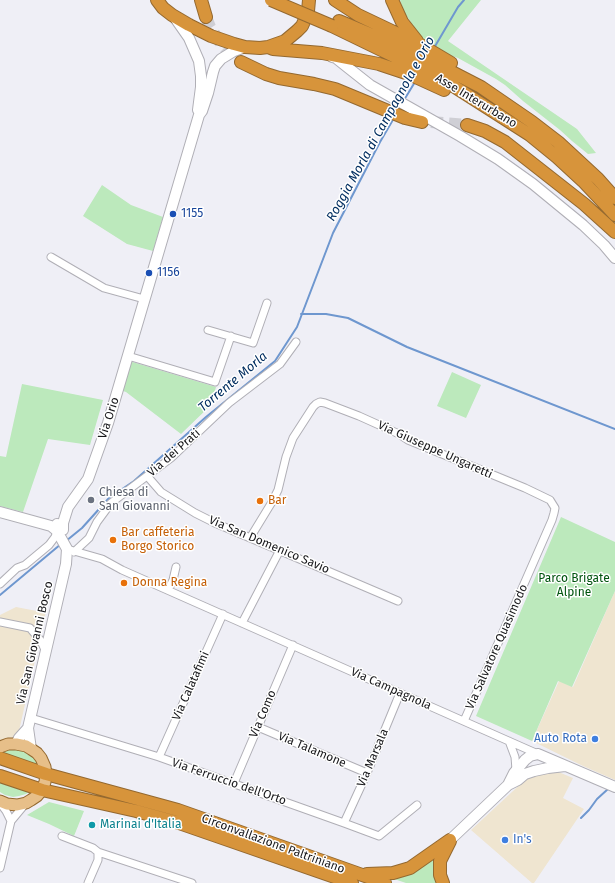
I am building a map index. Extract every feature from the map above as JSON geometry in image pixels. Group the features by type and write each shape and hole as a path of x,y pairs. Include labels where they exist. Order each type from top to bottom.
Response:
{"highway":[{"path":"157,0 163,8 172,15 211,36 245,47 260,48 285,41 297,31 302,26 306,17 310,4 309,0"},
{"path":"201,0 206,17"},
{"name":"Asse Interurbano","path":"271,0 334,23 416,57 471,97 530,135 582,181 615,215"},
{"name":"Asse Interurbano","path":"291,0 334,23"},
{"path":"335,0 435,70 494,88 569,145 588,165 615,198"},
{"path":"392,0 416,57"},
{"path":"268,47 273,49 322,53 379,64 416,57"},
{"path":"241,62 266,74 279,78 336,89 376,107 405,118 422,122"},
{"path":"467,125 484,131 505,142 584,204 615,232"},
{"name":"Circonvallazione Paltriniano","path":"0,758 46,774 178,810 356,879"},
{"name":"Circonvallazione Paltriniano","path":"0,776 42,790 136,811 176,822 356,879 386,883"},
{"path":"193,828 201,836 335,883"},
{"path":"356,879 410,868 450,840"},
{"path":"443,883 440,875 440,861 450,840"}],"main road":[{"path":"0,748 8,744 16,744 31,748 41,758 46,774 42,790 26,803 14,805 0,802"}],"street":[{"name":"Via Orio","path":"172,15 189,38 199,61 201,76 198,110 199,115"},
{"name":"Via Orio","path":"60,532 68,507 88,479 108,423 199,115 208,94 215,66 226,55 245,47"},
{"path":"322,53 336,58 370,85 416,110 498,159 533,184 583,224 615,258"},
{"path":"51,257 104,288 144,299"},
{"path":"208,330 253,343 267,303"},
{"path":"128,356 215,382 231,336"},
{"name":"Via dei Prati","path":"69,549 76,549 89,538 111,503 137,483 148,477 171,458 229,403 280,364 296,342"},
{"name":"Via Giuseppe Ungaretti","path":"250,538 278,490 293,438 316,404 320,402 350,412 399,434 408,440 537,494 550,500 554,505"},
{"name":"Via San Domenico Savio","path":"148,477 161,492 215,524 280,550 398,601"},
{"name":"Via Salvatore Quasimodo","path":"464,721 552,520 555,508 554,505"},
{"path":"0,512 35,522 60,532 69,549"},
{"path":"0,584 17,568 25,565 49,545 60,532"},
{"name":"Via San Giovanni Bosco","path":"31,748 29,723 69,549"},
{"name":"Via Campagnola","path":"69,549 102,559 122,570 615,787"},
{"path":"242,623 280,550"},
{"path":"168,590 173,580 176,567"},
{"name":"Via Calatafimi","path":"159,757 223,614"},
{"path":"0,622 30,628 41,641 46,652"},
{"name":"Via Como","path":"234,783 293,645"},
{"name":"Via Marsala","path":"344,823 367,773 400,693"},
{"name":"Via San Giovanni Bosco","path":"16,744 29,723"},
{"name":"Via Ferruccio dell'Orto","path":"29,723 159,757 379,836 417,805"},
{"name":"Via Talamone","path":"258,727 367,773"},
{"path":"509,741 521,772"},
{"path":"450,840 508,785 518,780 521,772 538,761 538,754"},
{"path":"521,772 565,766"},
{"path":"0,802 11,821"},
{"path":"0,868 11,821 26,803"},
{"path":"62,836 93,848 98,852 192,883"},
{"path":"88,883 98,860 98,852"}],"shaded area":[{"path":"615,591 615,780 532,741 559,681 573,687"},
{"path":"16,607 42,612 46,611 19,731 14,737 0,742 0,615"},
{"path":"556,771 573,778 563,798 584,809 534,883 532,883 471,830 527,778"}],"green space":[{"path":"400,0 481,0 448,41 577,129 596,153 588,154 496,79 458,58 444,53 425,41 404,12"},
{"path":"102,185 131,205 163,217 153,251 127,244 83,216"},
{"path":"129,361 216,387 211,405 181,434 126,392 120,390"},
{"path":"452,372 481,385 466,418 437,406"},
{"path":"22,384 103,400 90,445 48,439 23,512 0,506 0,456 6,457"},
{"name":"Parco Brigate Alpine","path":"561,517 615,542 615,591 572,687 558,681 532,741 476,716"},
{"path":"7,748 25,750 36,760 38,766 0,753 0,751"},
{"path":"0,781 29,792 13,797 5,795 0,792"},
{"path":"49,802 84,811 74,836 27,815"},
{"path":"438,851 440,883 406,883 391,878"}],"waterway":[{"name":"Roggia Morla di Campagnola e Orio","path":"434,48 458,7 464,0"},
{"name":"Roggia Morla di Campagnola e Orio","path":"404,100 415,82"},
{"name":"Torrente Morla","path":"66,541 82,528 109,498 134,481 206,417 275,361 297,327 333,233 394,118"},
{"name":"Torrente Morla","path":"301,314 326,314 348,318 407,347 615,429"},
{"name":"Torrente Morla","path":"0,595 61,544"},
{"path":"581,818 597,799 608,789"}],"tunnel":[{"path":"206,17 210,27 222,45 241,62"},
{"path":"431,122 467,125"}],"place":[{"name":"1155","path":"173,214"},
{"name":"1156","path":"149,273"},
{"name":"Chiesa di San Giovanni","path":"91,500"},
{"name":"Bar","path":"260,501"},
{"name":"Bar caffeteria Borgo Storico","path":"113,540"},
{"name":"Donna Regina","path":"124,583"},
{"name":"Auto Rota","path":"595,739"},
{"name":"Marinai d'Italia","path":"92,825"},
{"name":"In's","path":"505,840"}]}
